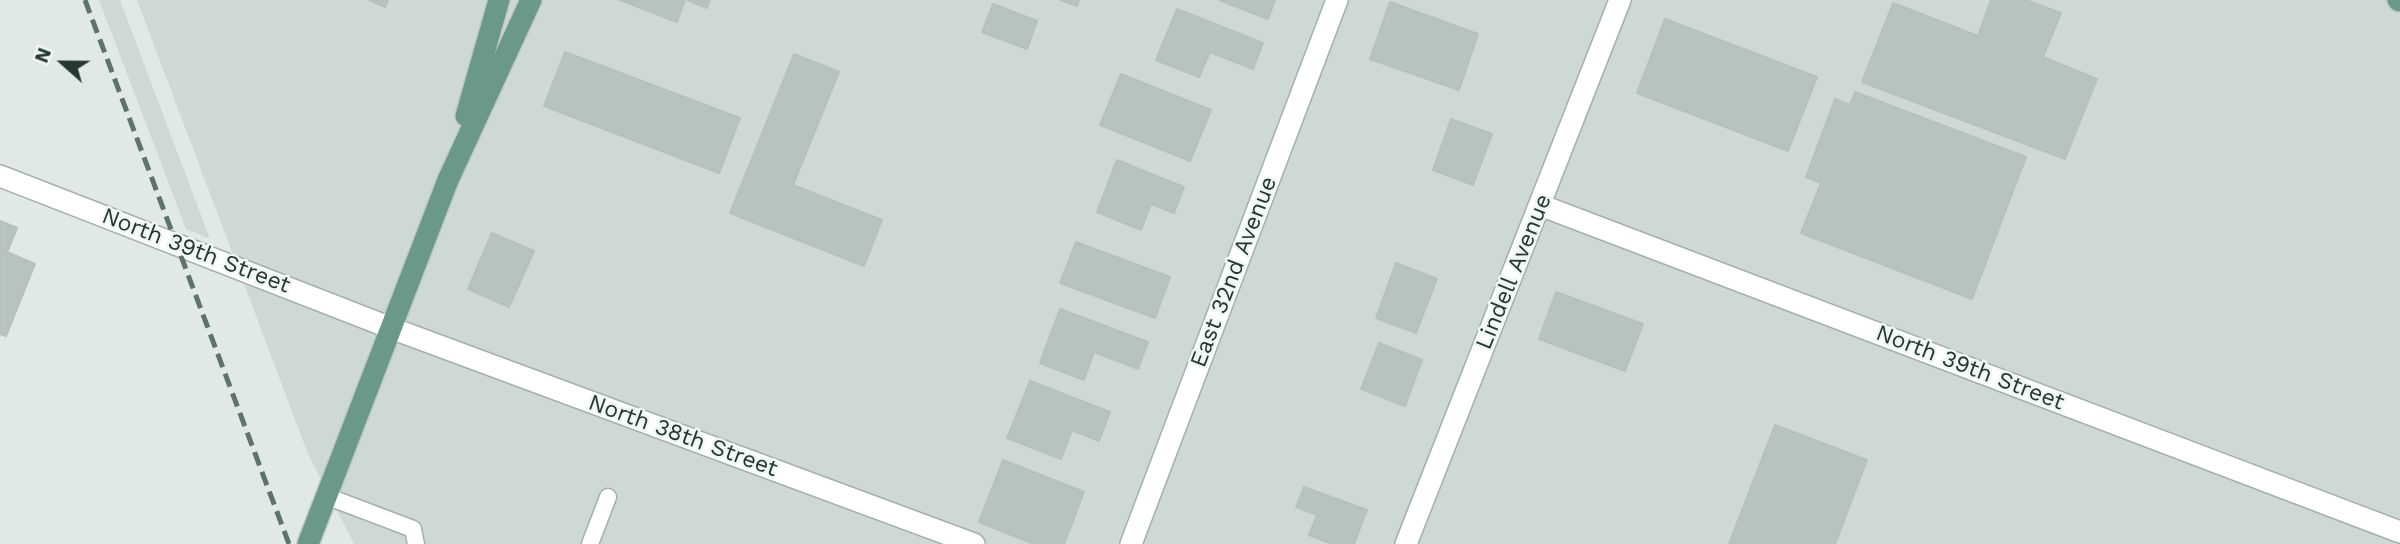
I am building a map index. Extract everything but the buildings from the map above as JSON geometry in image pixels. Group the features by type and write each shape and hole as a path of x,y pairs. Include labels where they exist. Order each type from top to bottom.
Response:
{"main road":[{"path":"448,180 499,0"},
{"path":"308,544 448,180 531,0"}],"street":[{"name":"East 32nd Avenue","path":"1131,544 1337,0"},
{"name":"Lindell Avenue","path":"1406,544 1620,0"},
{"name":"North 39th Street","path":"0,176 391,327"},
{"name":"North 39th Street","path":"1541,205 2400,532"},
{"name":"North 38th Street","path":"391,327 974,544"}],"lane":[{"path":"326,496 414,529 416,544"},
{"path":"590,544 607,497"}],"shaded area":[{"path":"99,0 120,0 210,239 186,229"},
{"path":"137,0 2400,0 2400,544 354,544 308,454"}],"railway":[{"path":"85,0 289,544"}]}
